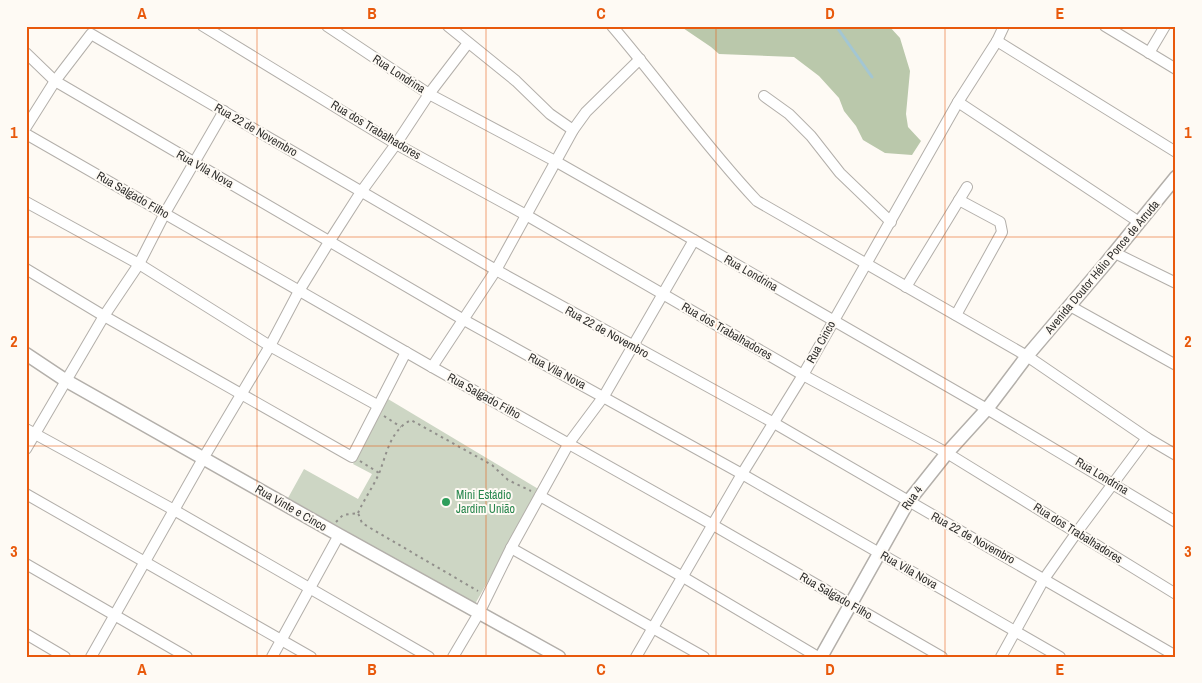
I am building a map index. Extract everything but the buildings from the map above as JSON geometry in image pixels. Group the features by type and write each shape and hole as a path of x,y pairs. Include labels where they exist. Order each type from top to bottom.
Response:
{"street":[{"name":"Rua dos Trabalhadores","path":"203,26 396,144 526,215 804,375 947,453 1176,594"},
{"name":"Rua Londrina","path":"327,26 429,94 555,161 694,240 987,409 1176,522"},
{"path":"448,26 516,81 550,114 573,130"},
{"path":"612,26 733,176 757,201 1028,356 1147,438 1176,455"},
{"name":"Rua Cinco","path":"636,657 742,474 804,375 958,102 997,41 1004,26"},
{"path":"1105,26 1176,70"},
{"path":"1149,53 1165,26"},
{"name":"Rua 22 de Novembro","path":"26,127 55,81 94,30 224,111 360,192 632,346 774,423 1176,656"},
{"path":"997,41 1176,152"},
{"path":"91,657 204,457 270,346 299,291 329,242 360,192 396,144 429,94 468,43"},
{"name":"Rua Vila Nova","path":"26,53 55,81 329,242 464,320 742,474 1060,657"},
{"path":"432,367 496,270 573,130 586,112 640,59"},
{"path":"764,96 789,114 811,136 840,173 891,222"},
{"path":"958,102 1139,222"},
{"path":"26,449 31,431 139,264 165,213 224,111"},
{"name":"Rua Salgado Filho","path":"26,134 942,657"},
{"name":"Avenida Doutor Hélio Ponce de Arruda","path":"1028,356 1176,177"},
{"path":"906,287 967,187"},
{"path":"956,315 1000,236 1002,228 1000,222 959,200"},
{"path":"26,202 139,264 270,346 376,408"},
{"path":"453,657 569,444 604,396 694,240"},
{"path":"1115,253 1176,283"},
{"path":"26,269 104,316 352,457 406,352"},
{"path":"1070,306 1176,365"},
{"name":"Rua Vinte e Cinco","path":"26,354 65,380 559,657"},
{"name":"Rua 4","path":"820,657 908,502 947,453 987,409 1028,356"},
{"path":"31,431 174,510 429,657"},
{"path":"1001,657 1044,579 1076,532 1147,438"},
{"path":"26,494 311,657"},
{"path":"540,496 683,576 820,657"},
{"path":"272,657 310,588 335,533"},
{"path":"511,548 704,657"},
{"path":"26,564 187,657"},
{"path":"26,634 65,657"}],"path":[{"path":"376,408 401,427"},
{"path":"487,596 362,523 358,513 379,473 386,451 401,427 412,420 492,465 508,480 540,496"},
{"path":"352,457 379,473"},
{"path":"335,533 338,519 344,515 358,513"}],"green space":[{"path":"680,26 889,26 900,38 910,71 906,114 908,127 921,141 912,155 885,153 863,140 856,126 844,111 839,98 819,76 794,57 719,54"},
{"path":"388,399 540,490 475,604 288,498 304,469 358,499 372,474 353,464"}],"waterway":[{"path":"836,26 872,77"}],"place":[{"name":"Mini Estádio Jardim União","path":"446,502"}]}
